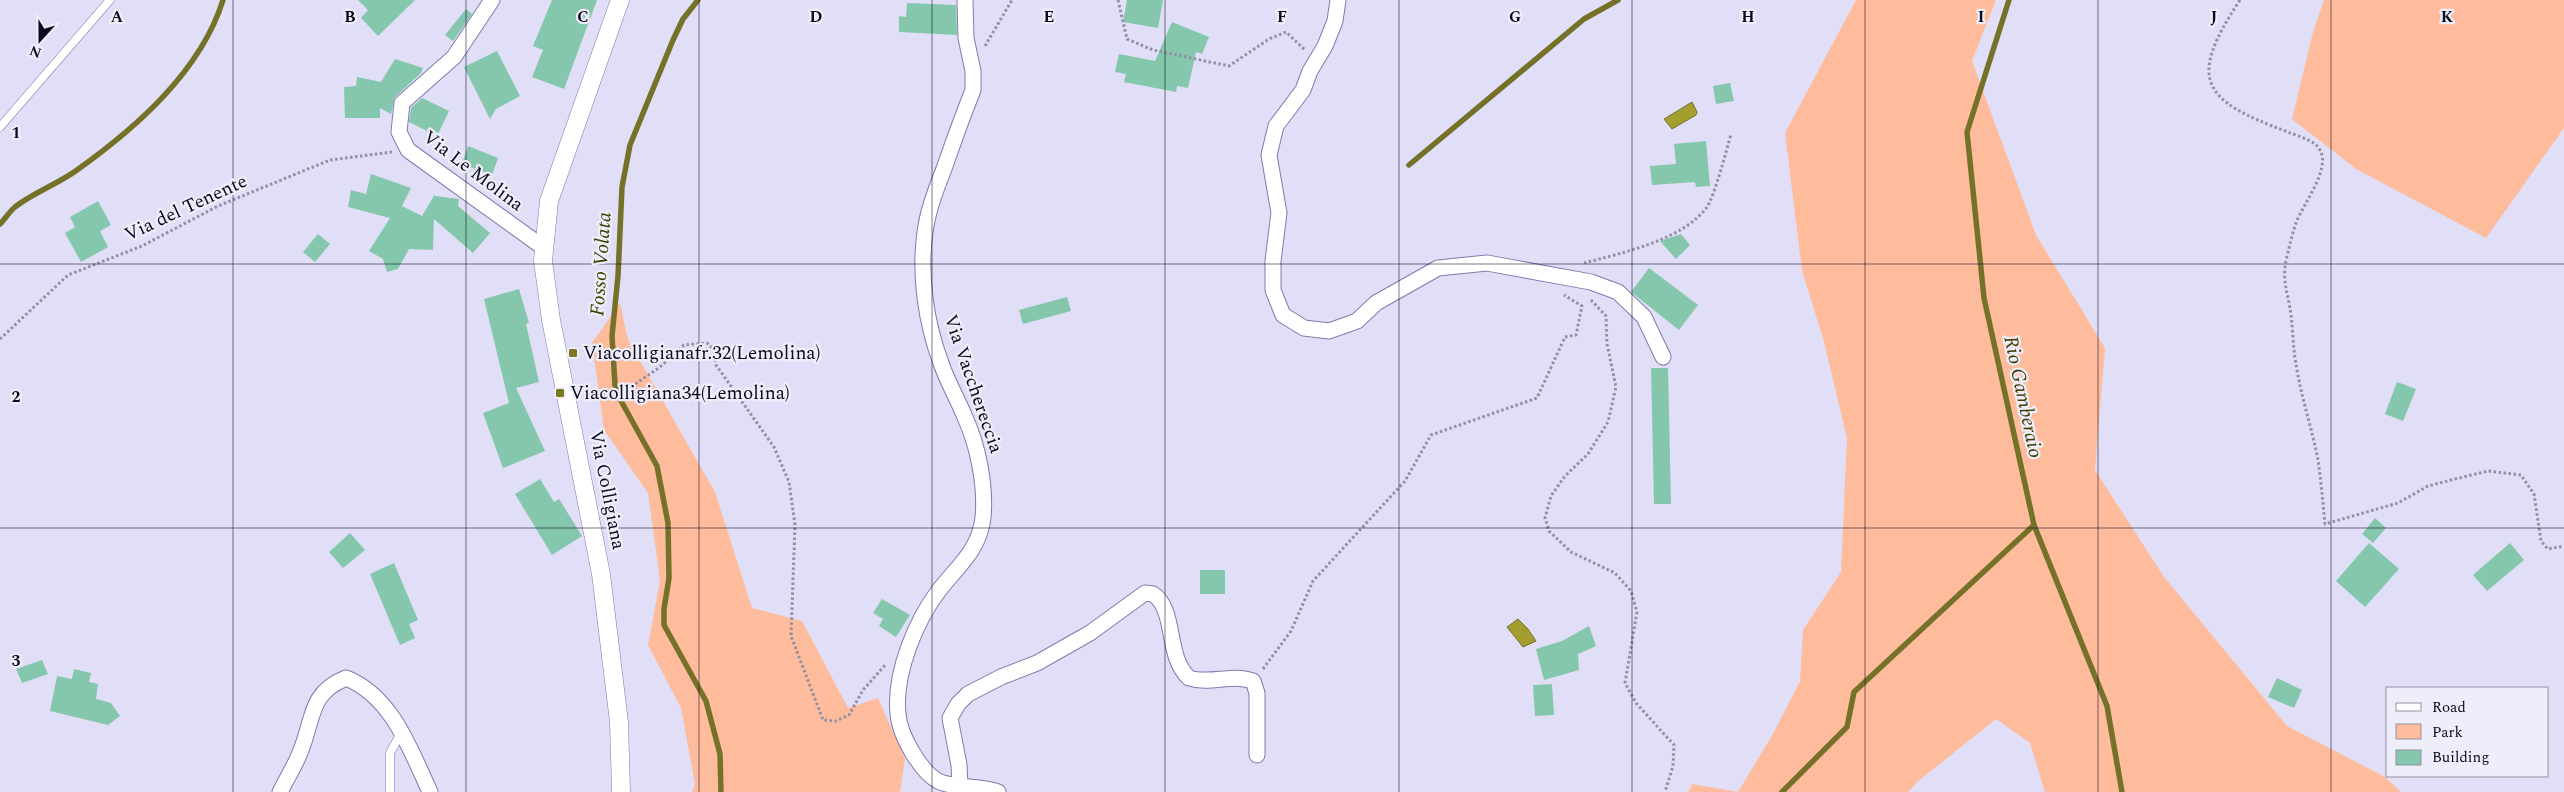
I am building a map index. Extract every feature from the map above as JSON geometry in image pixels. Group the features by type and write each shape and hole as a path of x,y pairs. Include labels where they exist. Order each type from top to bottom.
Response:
{"street":[{"name":"Via Le Molina","path":"492,0 454,57 402,103 398,132 408,150 544,248"},
{"name":"Via Colligiana","path":"620,0 549,201 542,261 601,574 619,722 621,792"},
{"name":"Via Vacchereccia","path":"965,0 966,38 973,71 973,90 934,194 925,231 924,273 933,341 941,366 966,417 976,451 980,470 983,516 979,539 969,558 941,588 921,616 900,675 898,714 906,738 922,768 939,781 998,792"},
{"path":"1338,0 1325,46 1310,71 1303,90 1276,126 1269,155 1279,213 1272,261 1273,290 1283,315 1304,328 1329,331 1357,321 1376,303 1438,268 1487,263 1590,282 1618,292 1644,318 1663,357"},
{"path":"960,785 960,765 950,718 958,704 968,694 1001,677 1037,663 1090,633 1145,594 1153,594 1163,605 1177,663 1189,678 1205,680 1243,677 1253,681 1257,693 1257,755"},
{"path":"280,792 301,750 312,709 330,685 346,678 363,684 402,731 430,792"}],"lane":[{"path":"0,127 110,0"},
{"path":"390,792 390,754 402,731"}],"path":[{"path":"973,71 987,42 1012,0"},
{"path":"1118,0 1127,39 1153,50 1229,66 1269,39 1286,32 1305,50 1310,71"},
{"path":"2240,0 2222,27 2209,58 2210,80 2214,90 2225,104 2304,138 2320,149 2324,161 2321,173 2296,222 2283,273 2291,314 2296,363 2318,459 2325,524 2398,503 2428,486 2475,474 2488,471 2521,474 2534,494 2541,541 2548,549 2564,546"},
{"path":"1581,263 1622,252 1676,233 1683,228 1708,206 1731,134"},
{"name":"Via del Tenente","path":"0,339 68,275 142,246 218,206 330,160 408,150"},
{"path":"1253,681 1291,632 1313,581 1405,481 1431,435 1537,398 1565,337 1576,334 1582,306 1556,290"},
{"path":"1589,299 1606,316 1606,344 1616,387 1608,422 1588,454 1565,476 1551,496 1545,518 1549,532 1571,552 1614,573 1631,591 1637,612 1625,683 1636,703 1674,745 1673,766 1665,792"},
{"path":"569,403 628,389 660,367 684,345 707,343 714,350 716,365 774,448 789,482 795,525 791,636 823,720 836,721 849,715 863,690 886,663 910,648"}],"green space":[{"path":"1856,0 1996,0 1972,61 2036,235 2105,348 2095,470 2164,577 2287,726 2385,777 2401,792 2045,792 2030,743 1996,719 1917,782 1908,792 1738,792 1773,734 1800,681 1803,630 1841,572 1847,438 1823,338 1802,271 1785,133"},
{"path":"2324,0 2564,0 2564,128 2486,238 2356,169 2292,119 2313,32"},
{"path":"620,303 628,340 715,492 752,608 802,621 848,708 878,698 905,759 900,792 692,792 695,784 681,708 648,645 660,581 648,493 604,430 592,343"},
{"path":"1692,784 1738,792 1688,792"}],"shaded area":[{"path":"1692,102 1697,112 1696,115 1672,129 1664,119"},
{"path":"1518,619 1536,641 1523,647 1507,627"}],"building":[{"path":"358,0 415,0 378,36 361,18 368,10"},
{"path":"552,0 597,0 564,89 532,77 543,50 533,46"},
{"path":"1127,0 1163,0 1158,28 1123,22"},
{"path":"907,3 956,5 957,35 899,32 899,16 906,17"},
{"path":"466,9 472,14 453,41 445,35"},
{"path":"1172,22 1209,37 1202,54 1196,52 1188,88 1177,86 1176,92 1124,82 1126,74 1115,72 1119,54 1155,61"},
{"path":"497,51 520,96 496,109 490,119 464,67"},
{"path":"395,59 423,68 421,73 395,97 391,114 380,108 380,118 345,118 344,87 356,86 357,77 381,82"},
{"path":"1730,83 1734,101 1716,104 1713,86"},
{"path":"422,98 449,111 437,136 409,122 411,108"},
{"path":"1706,141 1710,186 1696,187 1695,182 1652,185 1650,166 1676,164 1674,144"},
{"path":"468,146 498,158 492,175 462,164"},
{"path":"371,174 411,188 402,206 422,216 435,194 435,196 459,199 458,206 490,233 473,253 434,219 433,250 409,249 398,269 387,272 383,259 369,251 390,218 348,207 351,190 366,194"},
{"path":"98,201 111,225 100,231 108,247 81,262 65,233 75,227 70,217"},
{"path":"318,234 330,244 315,262 303,252"},
{"path":"1681,234 1690,245 1676,259 1660,241"},
{"path":"1649,268 1698,305 1679,330 1631,292"},
{"path":"519,289 529,323 526,324 539,382 516,388 545,451 503,468 483,413 509,403 484,299"},
{"path":"1067,297 1071,311 1023,324 1019,310"},
{"path":"1651,368 1668,368 1671,504 1654,504"},
{"path":"2397,382 2416,389 2403,421 2385,414"},
{"path":"540,479 554,502 559,499 582,536 552,555 515,494"},
{"path":"2375,518 2386,528 2373,543 2362,534"},
{"path":"350,533 365,550 343,568 329,552"},
{"path":"2369,543 2399,569 2365,607 2336,581"},
{"path":"2510,543 2524,560 2487,591 2473,575"},
{"path":"394,563 418,620 409,624 415,638 400,645 370,574"},
{"path":"1200,570 1225,570 1225,594 1200,594"},
{"path":"882,599 910,615 896,637 879,626 883,619 873,613"},
{"path":"1589,626 1596,646 1578,654 1579,670 1544,680 1536,649 1562,641"},
{"path":"42,660 48,674 22,683 16,669"},
{"path":"74,669 91,673 89,682 98,684 96,699 111,703 120,716 108,725 50,711 57,676 72,679"},
{"path":"2277,678 2302,690 2294,708 2268,697"},
{"path":"1552,684 1554,715 1535,716 1533,685"}],"waterway":[{"path":"0,224 22,202 70,175 99,154 122,136 164,96 199,51 213,26 223,0"},
{"name":"Fosso Volata","path":"698,0 683,19 673,40 630,145 622,187 618,276 612,336 615,385 620,399 657,466 668,523 669,578 664,609 664,625 706,701 720,754 721,792"},
{"path":"1409,165 1584,19 1618,0"},
{"name":"Rio Gamberaio","path":"2009,0 1967,132 1984,298 2034,525 2107,706 2122,792"},
{"path":"1782,792 1847,727 1854,692 2034,525"}],"place":[{"name":"Viacolligianafr.32(Lemolina)","path":"573,353"},
{"name":"Viacolligiana34(Lemolina)","path":"560,393"}]}
